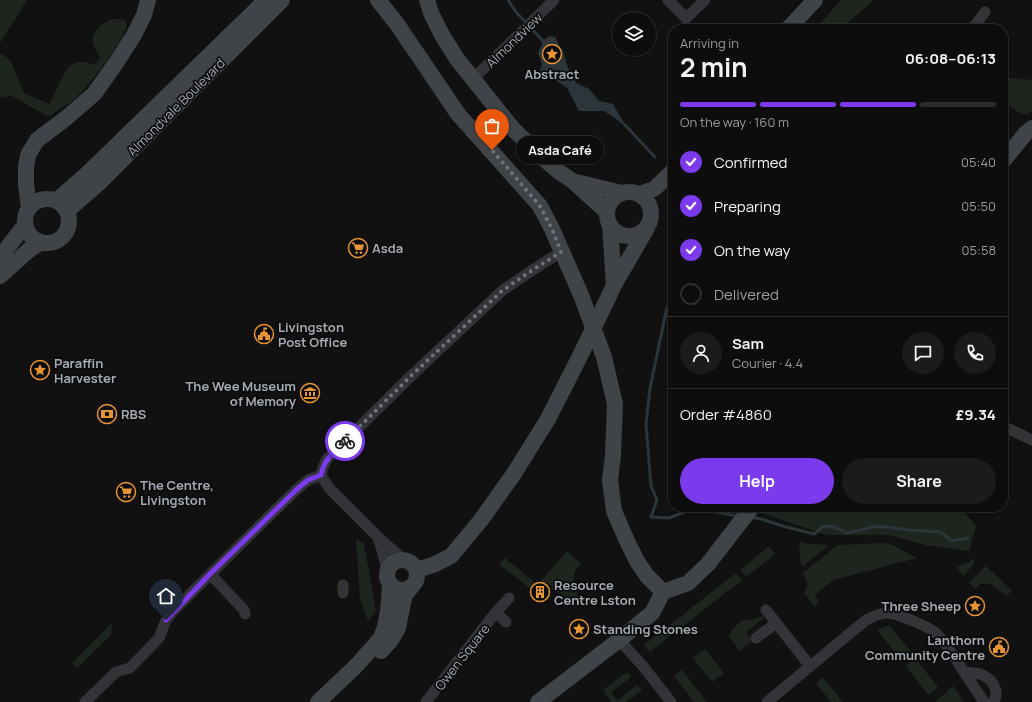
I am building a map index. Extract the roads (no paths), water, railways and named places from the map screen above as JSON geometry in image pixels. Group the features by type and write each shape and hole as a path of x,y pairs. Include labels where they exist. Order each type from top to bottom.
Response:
{"street":[{"path":"29,208 26,184 28,155 37,140 94,94 134,35 144,15 148,0"},
{"name":"Almondvale Boulevard","path":"248,26 266,0"},
{"name":"Almondvale Boulevard","path":"56,204 94,178 248,26 282,0"},
{"path":"378,0 397,24 458,114 540,206 552,229 581,295 604,357 615,404 613,455 610,480 614,511 637,561 647,576 663,592"},
{"path":"426,0 442,35 457,59 513,129 544,159 574,182 609,218 616,231 624,235 638,234 647,228"},
{"name":"Almondview","path":"473,79 554,0"},
{"path":"668,0 686,18 705,0"},
{"path":"793,24 815,0"},
{"path":"976,24 985,12"},
{"path":"1008,154 1032,128"},
{"path":"26,167 33,181 56,204 69,218 67,231 63,236 53,242 47,243 34,239 28,233 25,225 26,213 29,208 33,203 39,200 56,204"},
{"path":"639,194 654,189 668,176"},
{"path":"318,702 356,666 381,638 388,611 388,578 390,565 399,560 410,565 433,566 451,556 481,520 514,475 548,419 612,291 647,228 651,218 650,204 639,194 629,192 622,193 574,182"},
{"path":"612,291 609,218 610,204 614,198 622,193"},
{"path":"0,257 25,225"},
{"path":"0,276 29,250 41,242"},
{"path":"356,666 382,650 391,640 398,628 405,595 414,585 417,575 410,565 377,536 329,488 321,475 323,467 327,459 413,374 503,290 561,252"},
{"path":"1008,428 1032,440"},
{"path":"86,701 116,672 130,668 159,638 166,620 210,574 296,490 308,480 321,475"},
{"path":"538,702 652,613 663,592 688,582 708,564 748,512"},
{"path":"377,536 382,550 388,578 394,589 399,591 410,589"},
{"path":"210,574 244,610 245,614"},
{"name":"Owen Square","path":"427,702 496,612 509,598"},
{"path":"766,610 810,666"},
{"name":"Owen Square","path":"496,612 506,622"},
{"path":"767,702 866,620 876,615 887,613 916,622 933,630 947,647 984,702"},
{"path":"756,638 776,623"},
{"path":"619,640 642,665 671,702"},
{"path":"964,672 980,674 991,681 997,694 996,699 993,702"}],"waterway":[{"path":"508,0 516,12 544,43"},
{"path":"625,125 655,157"},
{"path":"668,305 650,388 646,424 651,486 657,500 651,517 669,518 684,512"},
{"path":"716,512 738,516"},
{"path":"750,517 814,534 824,526 834,527 847,533 878,526 941,532 952,541 968,538"}],"place":[{"name":"Abstract","path":"552,54"},
{"name":"Asda Café","path":"492,150"},
{"name":"Asda","path":"358,248"},
{"name":"Livingston Post Office","path":"264,334"},
{"name":"Paraffin Harvester","path":"40,370"},
{"name":"The Wee Museum of Memory","path":"310,393"},
{"name":"RBS","path":"107,414"},
{"name":"The Centre, Livingston","path":"126,492"},
{"name":"Resource Centre Lston","path":"540,592"},
{"name":"Three Sheep","path":"975,606"},
{"name":"Standing Stones","path":"579,629"},
{"name":"Lanthorn Community Centre","path":"999,647"}]}
